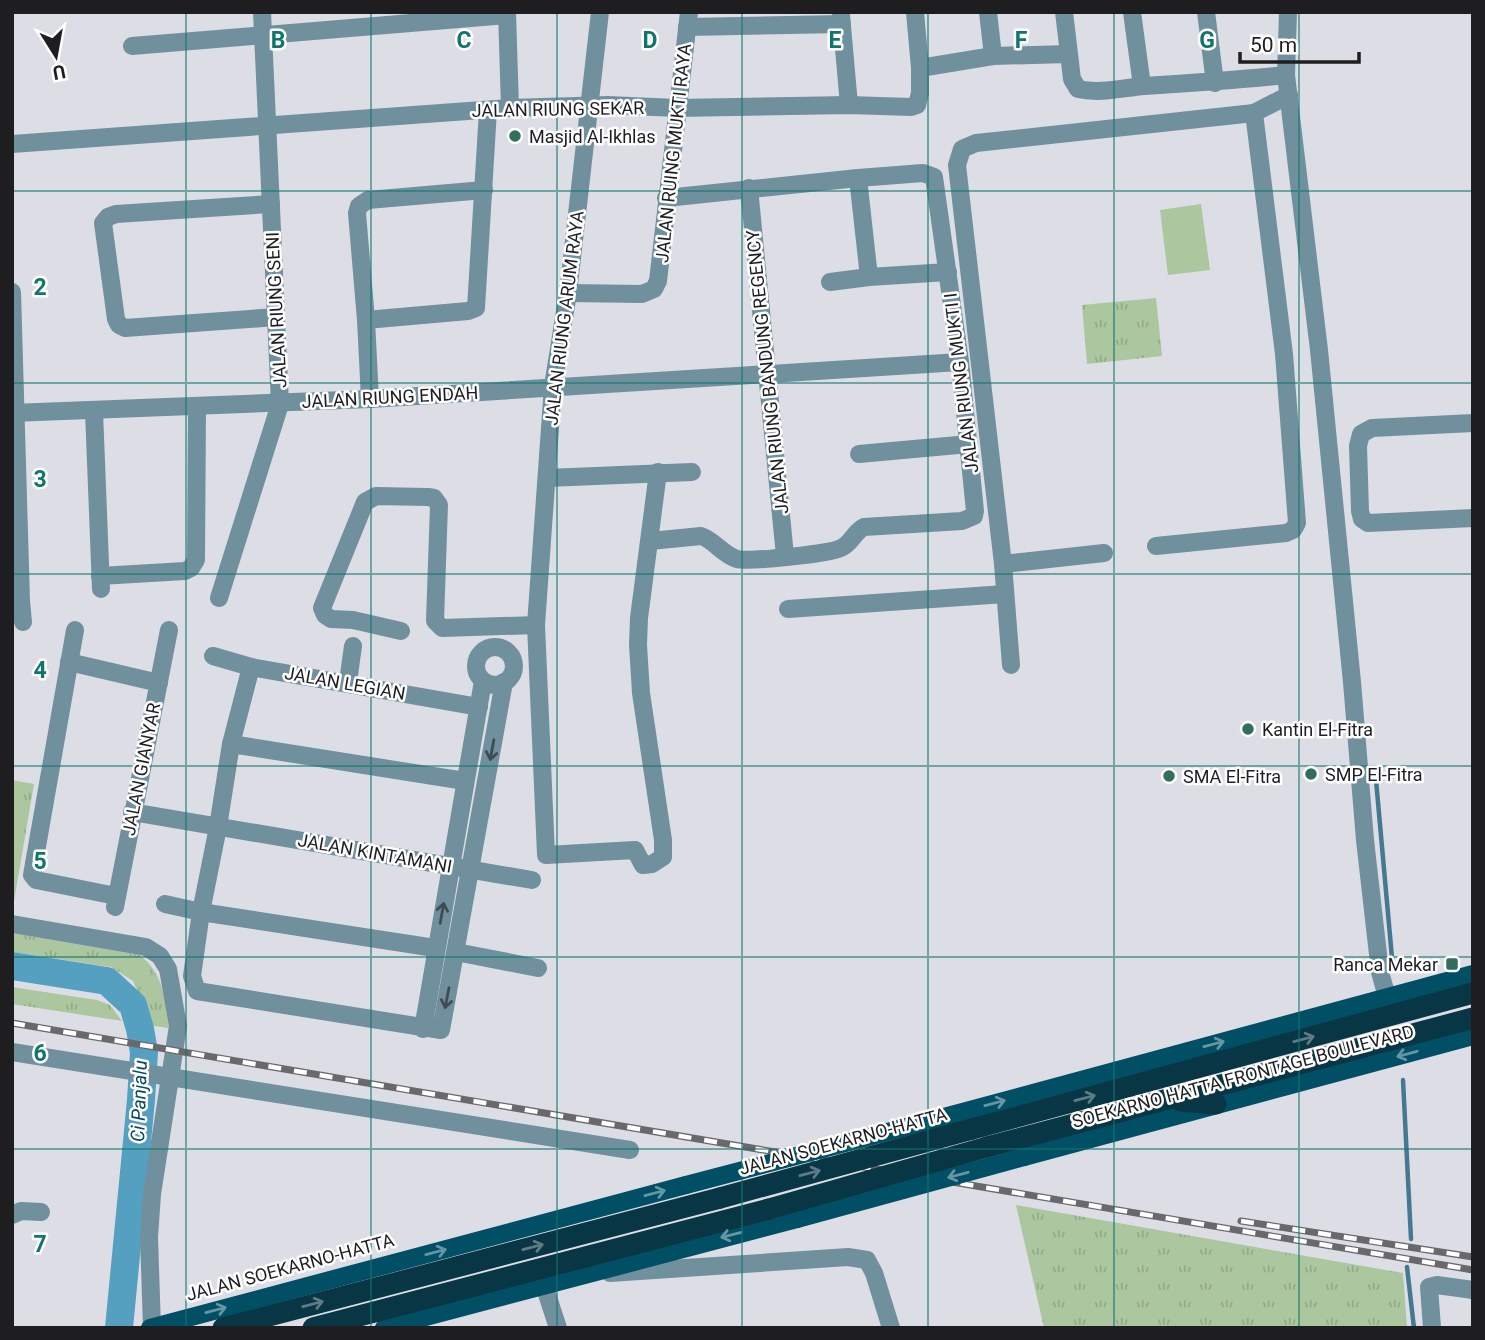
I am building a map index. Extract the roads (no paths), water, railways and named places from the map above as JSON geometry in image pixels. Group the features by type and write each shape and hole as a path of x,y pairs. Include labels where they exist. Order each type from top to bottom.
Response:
{"highway":[{"name":"JALAN SOEKARNO-HATTA","path":"223,1328 720,1198 1473,993"},
{"path":"313,1328 769,1209 987,1147 1473,1018"},
{"path":"1164,1100 1216,1104"}],"main road":[{"name":"JALAN SOEKARNO-HATTA","path":"151,1327 1473,974"},
{"name":"SOEKARNO HATTA FRONTAGE BOULEVARD","path":"575,1276 797,1219 1473,1036"},
{"path":"383,1328 575,1276"}],"street":[{"name":"JALAN RIUNG SENI","path":"219,598 280,404 262,12"},
{"name":"JALAN RIUNG ARUM RAYA","path":"600,12 568,293 553,386 536,632 546,855 635,850 643,865 663,857 641,693 638,645 639,618 650,541"},
{"path":"915,12 920,68 993,56 1069,54"},
{"path":"988,12 993,56"},
{"path":"1064,12 1072,79 1079,89 1093,92 1286,75"},
{"path":"1132,12 1142,86"},
{"path":"1206,12 1215,83"},
{"path":"1288,12 1286,75 1319,351 1365,840 1380,972 1387,997"},
{"path":"132,46 507,14 510,108"},
{"path":"688,20 841,18 849,105"},
{"name":"JALAN RUING MUKTI RAYA","path":"568,293 642,294 654,289 658,281 688,20"},
{"name":"JALAN RIUNG SEKAR","path":"12,144 510,108 590,105 911,107 917,105 920,93 920,68"},
{"path":"1011,666 1003,564 957,165 962,149 976,143 1254,113 1289,95"},
{"path":"366,320 468,311 476,308 488,110"},
{"path":"1156,546 1286,533 1293,530 1297,523 1284,354 1254,113"},
{"name":"JALAN RIUNG MUKTI I","path":"650,541 701,536 736,558 785,556 840,549 864,527 970,520 975,516 960,362 934,177 923,173 858,178 666,198"},
{"path":"858,178 869,277"},
{"name":"JALAN RIUNG BANDUNG REGENCY","path":"749,188 785,556"},
{"path":"370,399 356,213 359,206 368,200 484,190"},
{"path":"271,204 116,214 103,223 119,325 125,328 276,317"},
{"path":"830,282 948,272"},
{"path":"12,292 23,622"},
{"name":"JALAN RIUNG ENDAH","path":"14,413 280,404 960,362"},
{"path":"94,411 100,582 185,571 191,568 196,560 197,407"},
{"path":"1473,423 1372,428 1362,435 1358,446 1360,511 1368,523 1473,518"},
{"path":"859,454 969,444"},
{"path":"650,541 658,472"},
{"path":"547,478 692,472"},
{"path":"401,631 331,618 325,615 322,608 365,502 376,496 434,498 439,505 437,626 536,632"},
{"path":"1003,564 1104,553"},
{"path":"788,609 1005,594"},
{"path":"484,627 490,648"},
{"path":"75,630 69,662 159,683"},
{"name":"JALAN GIANYAR","path":"69,662 32,874 36,880 115,901 169,631"},
{"path":"513,664 536,632"},
{"path":"348,682 353,646"},
{"path":"490,648 501,648 510,654 513,664 512,675 504,682 494,685 483,681 477,673 476,662 481,653 490,648"},
{"name":"JALAN LEGIAN","path":"213,656 251,667 479,706"},
{"path":"251,667 231,744 201,912 192,976 197,991 432,1030"},
{"path":"432,1030 435,948 483,681"},
{"path":"432,1030 456,951 504,682"},
{"path":"231,744 465,781"},
{"name":"JALAN KINTAMANI","path":"132,812 532,880"},
{"path":"165,904 201,912 435,948"},
{"path":"12,924 146,947 160,956 168,969 178,1026 164,1076 152,1194 149,1237 151,1327"},
{"path":"456,951 538,968"},
{"path":"12,1052 630,1150"},
{"path":"12,1214 41,1212"},
{"path":"575,1276 848,1257 867,1261 874,1273 891,1328"},
{"path":"1432,1328 1429,1287 1437,1284 1473,1290"},
{"path":"544,1285 558,1328"}],"waterway":[{"path":"1375,769 1393,969"},
{"name":"Ci Panjalu","path":"12,966 107,981 133,1005 144,1052 119,1328"},
{"path":"1403,1080 1411,1239"},
{"path":"1407,1267 1414,1328"}],"railway":[{"path":"12,1023 1473,1270"},
{"path":"1241,1221 1473,1257"}],"place":[{"name":"Masjid Al-Ikhlas","path":"515,136"},
{"name":"Kantin El-Fitra","path":"1248,729"},
{"name":"SMP El-Fitra","path":"1311,774"},
{"name":"SMA El-Fitra","path":"1169,776"},
{"name":"Ranca Mekar","path":"1452,964"}]}
